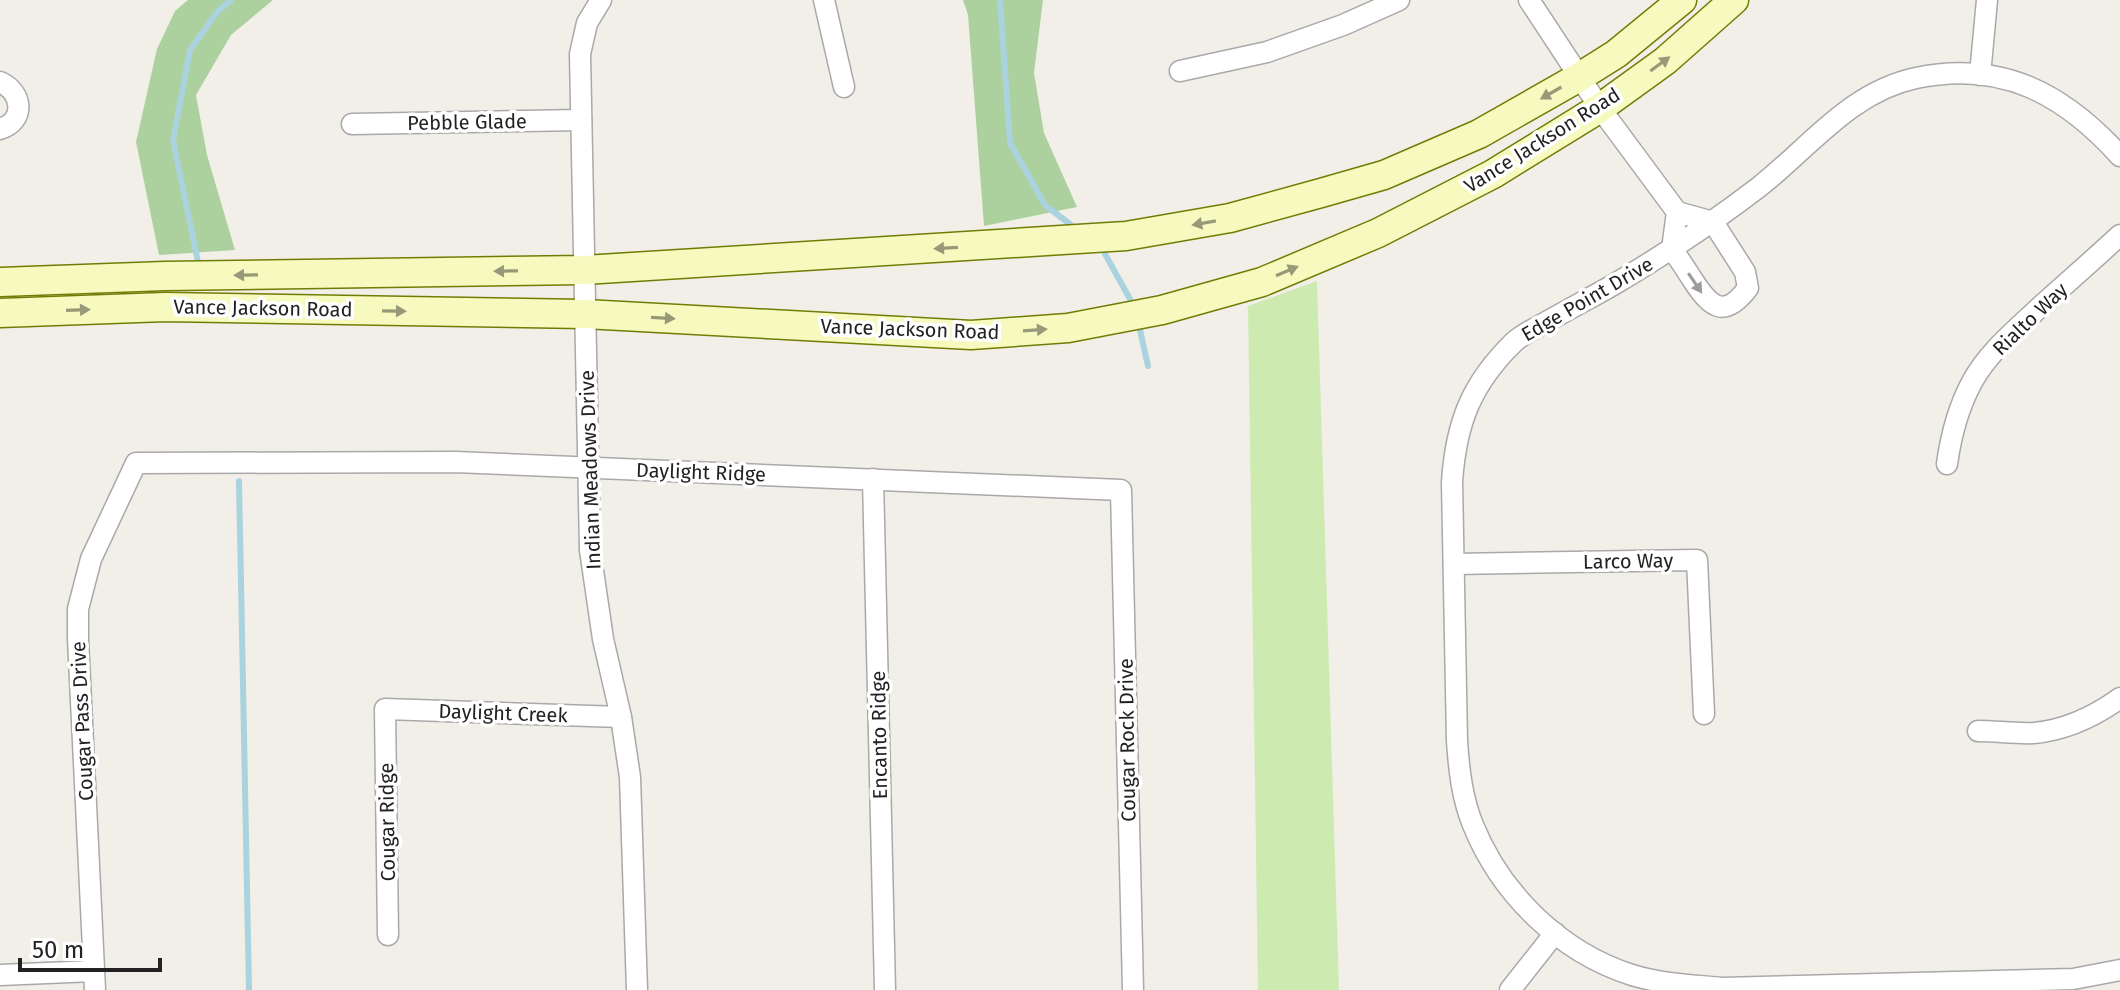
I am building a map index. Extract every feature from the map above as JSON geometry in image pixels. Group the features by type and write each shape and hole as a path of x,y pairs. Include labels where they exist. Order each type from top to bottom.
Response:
{"main road":[{"name":"Vance Jackson Road","path":"0,282 165,276 584,270 1126,236 1230,218 1384,175 1479,134 1581,76 1616,54 1682,0"},
{"name":"Vance Jackson Road","path":"0,313 165,307 585,314 971,335 1068,328 1162,310 1262,282 1378,233 1493,174 1600,108 1665,61 1734,0"}],"street":[{"name":"Indian Meadows Drive","path":"601,0 587,23 580,54 591,563 630,777 637,990"},
{"path":"824,0 844,87"},
{"path":"1180,71 1267,52 1343,25 1399,0"},
{"path":"1529,0 1600,108 1677,212 1713,222 1745,272 1748,288 1728,306 1717,307 1707,302 1672,249 1677,212"},
{"path":"1980,75 1987,0"},
{"name":"Edge Point Drive","path":"2120,156 2097,130 2056,99 2019,83 1980,75 1918,78 1862,100 1713,222 1516,340 1480,383 1463,415 1454,450 1452,482 1457,741 1461,781 1473,824 1495,869 1518,900 1555,933 1595,960 1632,975 1673,984 1722,988 2073,979 2120,970"},
{"path":"0,82 16,94 19,108 15,120 0,129"},
{"name":"Pebble Glade","path":"352,124 581,120"},
{"name":"Rialto Way","path":"1947,464 1957,416 1981,368 2001,342 2120,235"},
{"name":"Daylight Ridge","path":"136,463 442,462 1121,490"},
{"name":"Cougar Pass Drive","path":"94,981 78,609 91,559 136,463"},
{"name":"Encanto Ridge","path":"873,479 885,990"},
{"name":"Cougar Rock Drive","path":"1121,490 1133,990"},
{"name":"Larco Way","path":"1454,564 1697,560 1704,714"},
{"path":"1978,731 2034,733 2054,729 2080,721 2120,698"},
{"name":"Daylight Creek","path":"385,709 621,717"},
{"name":"Cougar Ridge","path":"385,709 388,935"},
{"path":"1510,990 1555,933"},
{"path":"0,975 94,981"}],"green space":[{"path":"188,0 273,0 231,35 196,95 207,155 235,250 159,255 136,142 157,49 175,11"},
{"path":"963,0 1043,0 1034,73 1044,133 1077,207 984,226 968,15"},
{"path":"1317,281 1339,990 1258,990 1248,306"}],"waterway":[{"path":"198,262 173,140 190,50 217,12 231,0"},
{"path":"1000,0 1010,143 1045,205 1071,225"},
{"path":"1105,254 1130,299"},
{"path":"1140,330 1148,366"},
{"path":"239,481 249,990"}]}
